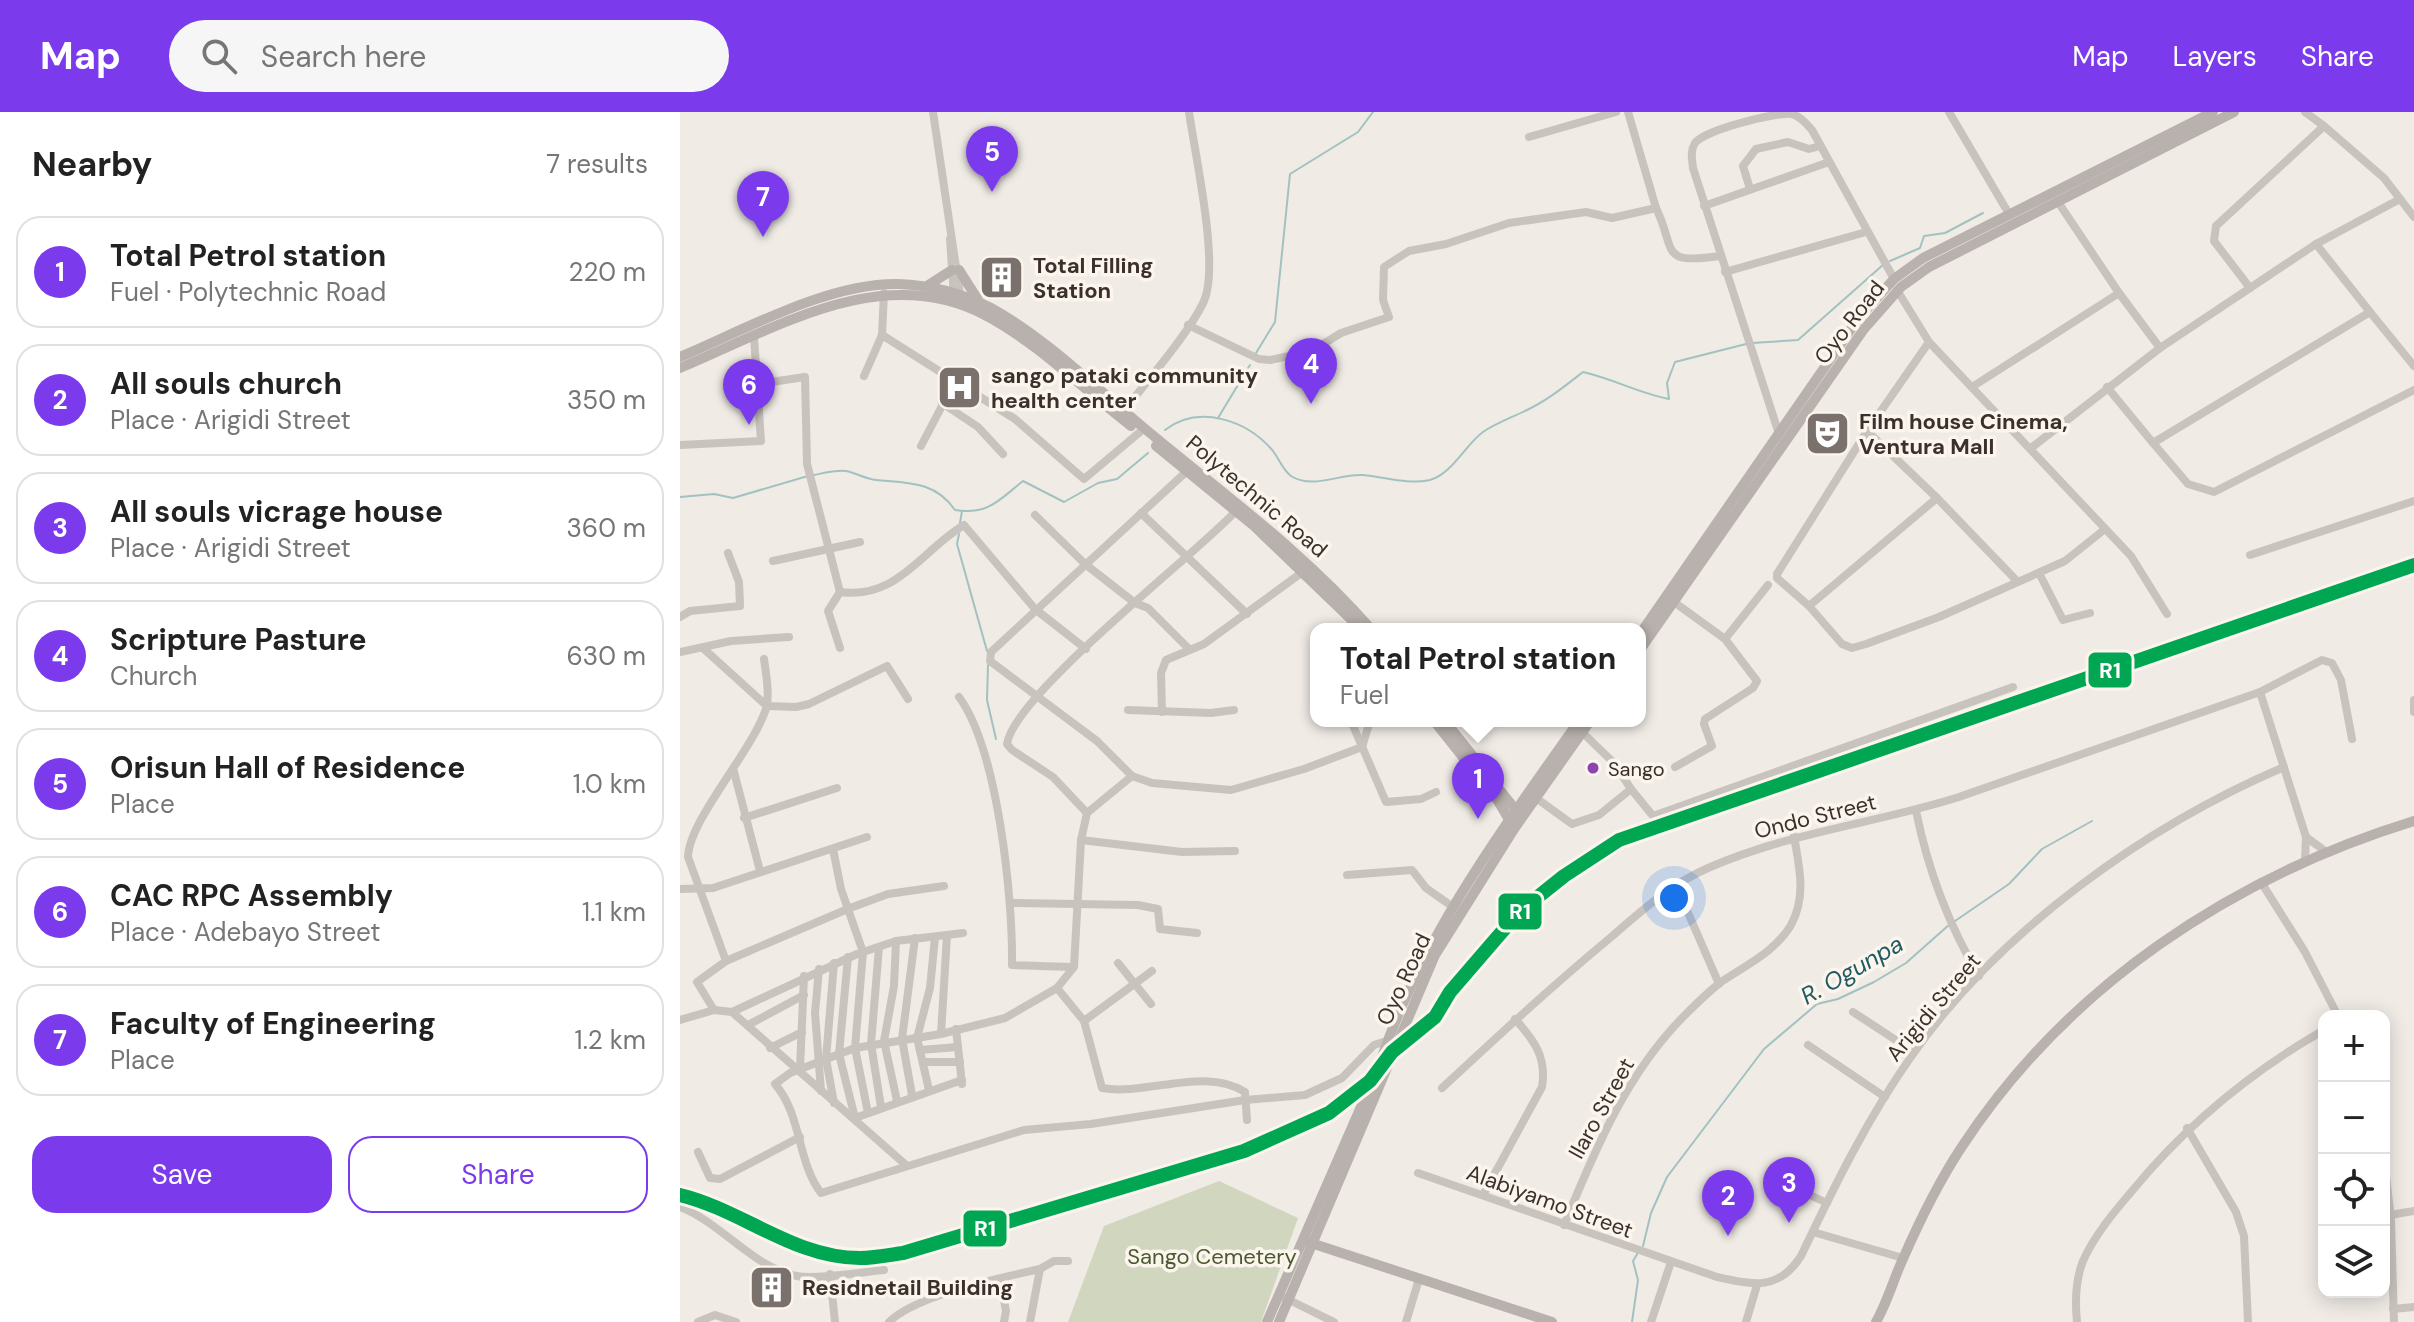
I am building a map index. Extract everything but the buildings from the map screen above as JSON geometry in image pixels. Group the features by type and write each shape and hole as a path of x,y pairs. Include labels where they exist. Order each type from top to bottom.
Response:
{"main road":[{"name":"Oyo Road","path":"1646,642 1779,434 1858,319 1923,258 2213,112"},
{"name":"Oyo Road","path":"1646,627 1681,584 1895,285 2234,112"},
{"path":"927,286 956,270 980,303"},
{"name":"Polytechnic Road","path":"680,368 829,296 927,286 987,316 1132,422 1238,509 1355,623"},
{"name":"Polytechnic Road","path":"680,357 754,337 884,289 980,303 1032,337 1124,411 1140,432 1186,472 1293,551 1365,623"},
{"path":"1441,727 1519,814"},
{"path":"1449,727 1512,824"},
{"name":"Oyo Road","path":"1390,1044 1420,967 1453,907 1581,727"},
{"path":"1504,794 1533,794"},
{"path":"1877,1321 1903,1258 1959,1151 1999,1093 2104,986 2197,918 2261,882 2325,851 2414,821"},
{"name":"Oyo Road","path":"1279,1322 1284,1297 1375,1076 1448,931 1512,824"},
{"path":"1306,1241 1552,1322"},
{"name":"Oyo Road","path":"1267,1322 1284,1297"}],"street":[{"path":"933,112 951,226 958,299"},
{"path":"1124,411 1205,299 1208,280 1205,222 1189,112"},
{"path":"1529,137 1616,112"},
{"path":"1628,112 1667,243 1678,257 1690,260 1720,256"},
{"path":"1949,112 2009,214"},
{"path":"2305,112 2384,178 2414,217"},
{"path":"1779,434 1704,206 1691,151 1697,140 1709,133 1764,117 1794,114 1807,124 1929,342 2131,556 2167,614"},
{"path":"2250,288 2214,241 2216,226 2324,126"},
{"path":"1750,189 1743,166 1756,149 1788,142 1809,149 1820,146"},
{"path":"1704,206 1829,162"},
{"path":"2031,448 2160,348 2316,244 2400,199"},
{"path":"2058,202 2160,348"},
{"path":"1188,325 1259,359 1289,358 1312,351 1357,326 1389,317 1383,300 1384,267 1409,251 1446,244 1509,223 1586,212 1612,218 1656,208"},
{"path":"1725,272 1866,232"},
{"path":"2316,244 2414,366"},
{"path":"864,376 882,335 884,289"},
{"path":"1972,387 2119,293"},
{"path":"2153,443 2370,312"},
{"path":"882,335 1015,419 1084,479 1140,432"},
{"path":"680,445 761,441 754,337"},
{"path":"1929,342 1867,431 1777,578 1809,606 1834,638 1852,648 1939,617 2016,580 2065,561 2105,529"},
{"path":"758,384 805,377 807,464 840,592 828,611 840,648"},
{"path":"921,446 954,383 967,377"},
{"path":"2107,387 2188,484 2214,492 2414,390"},
{"path":"942,403 978,427 1003,454"},
{"path":"1867,431 2016,580"},
{"path":"1186,472 1035,609 989,658 1097,741 1132,776 1169,786 1231,790 1304,769 1362,747"},
{"path":"1809,606 1937,498"},
{"path":"2250,555 2414,501"},
{"path":"1087,813 1053,777 1007,744 1010,732 1037,696 1238,509"},
{"path":"1141,513 1247,614"},
{"path":"1035,515 1085,564 1135,603 1148,608 1188,648"},
{"path":"840,592 866,592 895,583 908,573 920,557 964,525 1035,609 1086,649"},
{"path":"773,561 828,546 860,542"},
{"path":"680,617 690,611 740,606 739,582 728,553"},
{"path":"1162,712 1162,666 1188,648 1204,644 1304,571"},
{"path":"2039,573 2063,620 2090,613"},
{"path":"1725,639 1768,585"},
{"path":"1674,602 1725,639 1752,671 1757,684 1705,719 1712,746 1675,767"},
{"path":"680,652 720,643 789,637"},
{"path":"704,649 767,706 809,704 887,666 908,699"},
{"path":"726,961 688,857 688,847 702,818 734,772 767,706 764,659"},
{"name":"Ondo Street","path":"1442,1088 1515,1019 1676,885 1704,869 1794,836 1916,811 2260,692 2310,663 2322,660 2332,663 2341,680 2352,739"},
{"path":"1581,727 1614,763 1653,816 2013,687"},
{"path":"2260,692 2306,837 2305,860"},
{"path":"959,697 976,721 1012,903 1012,967 1074,967"},
{"path":"2414,700 2414,712"},
{"path":"1128,710 1211,713 1234,710"},
{"path":"1354,727 1386,802 1421,799 1436,792"},
{"path":"1362,747 1368,727"},
{"name":"Arigidi Street","path":"1757,1285 1782,1278 1794,1267 1885,1097 1914,1052 1979,976 2039,921 2169,824 2221,794 2284,767"},
{"path":"734,772 760,871"},
{"path":"1132,776 1087,813 1081,840 1074,967 1057,988 1005,1018 941,1034 855,1048 800,1069 775,1084 786,1099 811,1178 821,1193 1038,1127 1091,1124 1319,1092 1342,1078 1374,1045 1390,1044"},
{"path":"744,818 837,788"},
{"path":"1533,794 1572,824 1599,815 1631,789"},
{"path":"1916,811 1924,850 1947,915 1979,976"},
{"name":"Ilaro Street","path":"1564,1225 1599,1141 1623,1097 1683,1018 1719,984 1777,943 1796,913 1801,882 1794,836"},
{"path":"680,889 699,886 713,888 867,837"},
{"path":"2306,837 2325,851"},
{"path":"1081,840 1182,852 1235,851"},
{"path":"833,849 841,889 863,952 855,1048 868,1113"},
{"path":"1347,875 1412,870 1426,888 1453,907"},
{"path":"2261,882 2305,952 2335,1010"},
{"path":"1676,885 1719,984"},
{"path":"714,1010 697,982 726,961 888,894 944,886"},
{"path":"1012,903 1158,909 1160,929 1197,933"},
{"path":"732,1012 848,957 896,941 963,933"},
{"path":"941,1034 947,935"},
{"path":"929,1090 917,1038 930,988 935,937"},
{"path":"912,1095 902,1039 915,938"},
{"path":"896,941 894,986 884,1041 897,1101"},
{"path":"879,947 871,1044 881,1107"},
{"path":"848,957 839,1054 855,1118"},
{"path":"834,963 826,1059 834,1104"},
{"path":"1118,963 1151,1004"},
{"path":"819,969 816,1063 821,1092"},
{"path":"1084,1021 1152,971"},
{"path":"800,1069 804,976"},
{"path":"1057,988 1084,1021 1102,1088 1218,1084 1245,1092 1247,1120"},
{"path":"748,1025 804,995"},
{"path":"680,1020 714,1010 732,1012 906,1165"},
{"path":"1853,1012 1914,1052"},
{"path":"1483,1195 1542,1087 1545,1072 1535,1042 1515,1019"},
{"path":"855,1118 912,1095 962,1082 956,1029"},
{"path":"770,1048 802,1032"},
{"path":"2077,1322 2077,1283 2094,1242 2121,1204 2187,1128 2234,1087 2318,1034"},
{"path":"1808,1045 1885,1097"},
{"path":"920,1050 958,1047"},
{"path":"924,1062 960,1062"},
{"path":"2187,1128 2236,1212 2244,1236 2248,1322"},
{"path":"698,1152 710,1178 720,1179 800,1137"},
{"name":"Alabiyamo Street","path":"1418,1173 1671,1262"},
{"path":"1797,1189 1827,1203"},
{"path":"680,1207 700,1214 781,1270 800,1277 884,1270"},
{"path":"2394,1322 2390,1215 2414,1211"},
{"path":"1813,1232 1903,1258"},
{"path":"888,1322 912,1305 1040,1269 1054,1261 1068,1261"},
{"path":"1651,1322 1671,1262 1757,1285 1746,1322"},
{"path":"1030,1322 1040,1269"},
{"path":"830,1274 835,1322"},
{"path":"1000,1279 1006,1311 1004,1322"},
{"path":"1406,1322 1419,1279"},
{"path":"1284,1297 1334,1322"},
{"path":"2393,1309 2414,1307"},
{"path":"698,1322 715,1315 736,1322"}],"green space":[{"name":"Sango Cemetery","path":"1219,1181 1298,1218 1261,1322 1068,1322 1104,1226"}],"waterway":[{"path":"1256,353 1275,322 1290,174 1358,132 1373,112"},
{"path":"1890,261 1920,248 1924,236 1945,233 1983,213"},
{"path":"1752,343 1798,340 1884,264"},
{"path":"1165,430 1193,418 1222,419 1236,424 1262,440 1288,474 1300,480 1318,481 1363,475 1405,481 1430,480 1445,472 1483,432 1542,402 1583,372 1669,399 1667,383 1675,362 1746,344"},
{"path":"1218,418 1250,365"},
{"path":"814,475 846,471 872,479 920,485 939,494 955,510 967,511 993,504 1023,481 1064,502 1098,483 1117,479 1148,453"},
{"path":"680,497 714,494 733,498 808,476"},
{"path":"960,523 962,511"},
{"path":"959,534 957,544 987,651"},
{"path":"988,665 987,700 996,739"},
{"name":"R. Ogunpa","path":"1955,921 2009,884 2042,849 2092,821"},
{"name":"R. Ogunpa","path":"1643,1246 1651,1213 1667,1177 1764,1049 1817,1004 1838,999 1906,963 1950,924"},
{"name":"R. Ogunpa","path":"1632,1322 1638,1280 1633,1261 1639,1251"}],"transit line":[{"name":"R1","path":"680,1195 725,1211 813,1250 836,1256 871,1258 903,1253 1244,1151 1329,1113 1370,1081 1392,1052 1435,1017 1450,992 1519,912 1564,876 1619,840 2414,565"}],"place":[{"name":"Orisun Hall of Residence","path":"992,192"},
{"name":"Faculty of Engineering","path":"763,237"},
{"name":"Total Filling Station","path":"1002,278"},
{"name":"sango pataki community health center","path":"960,388"},
{"name":"Scripture Pasture","path":"1311,404"},
{"name":"CAC RPC Assembly","path":"749,425"},
{"name":"Film house Cinema, Ventura Mall","path":"1828,434"},
{"name":"Sango","path":"1593,768"},
{"name":"Total Petrol station","path":"1478,819"},
{"name":"All souls vicrage house","path":"1789,1223"},
{"name":"All souls church","path":"1728,1236"},
{"name":"Residnetail Building","path":"771,1287"}]}
